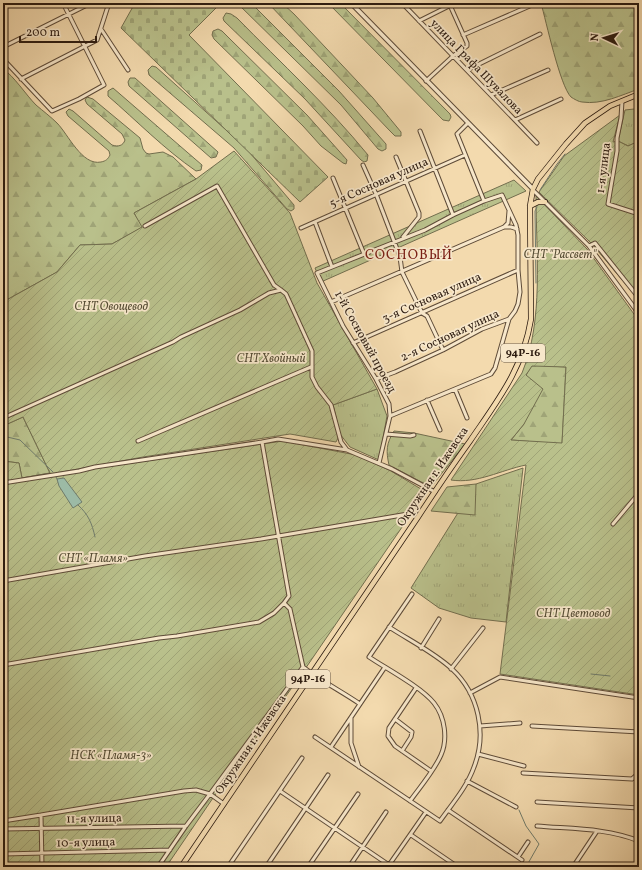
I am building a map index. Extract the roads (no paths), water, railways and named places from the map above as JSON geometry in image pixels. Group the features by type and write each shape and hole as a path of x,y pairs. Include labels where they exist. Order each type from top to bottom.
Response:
{"main road":[{"name":"Окружная г. Ижевска","path":"181,867 434,492 505,391 516,371 528,337 531,319 530,206 533,189 538,179 566,144 586,123 610,106 639,94"},
{"path":"530,206 538,202 545,202"}],"street":[{"path":"3,6 9,3"},
{"path":"3,59 52,111 104,85 63,3"},
{"path":"3,47 91,3"},
{"path":"21,79 97,40 109,3"},
{"path":"350,3 589,246 639,314"},
{"name":"улица Графа Шувалова","path":"402,3 537,143"},
{"path":"419,21 449,4 455,3"},
{"path":"426,81 466,46 467,43 449,4"},
{"path":"463,35 532,5"},
{"path":"101,29 128,70"},
{"path":"467,70 540,34"},
{"path":"491,95 548,70"},
{"path":"515,120 561,99"},
{"name":"1-я улица","path":"622,101 621,118 617,138 618,150 608,204 639,214"},
{"path":"468,123 457,134 484,201"},
{"path":"420,131 453,215"},
{"name":"5-я Сосновая улица","path":"301,228 465,155"},
{"path":"396,157 419,215 403,238"},
{"path":"363,165 376,194 400,257 402,272 422,313 427,316 443,350"},
{"path":"333,178 364,254"},
{"path":"146,226 217,186 274,285 286,294 312,351 312,377 317,387 331,405 341,442 347,450"},
{"path":"315,222 332,267 425,230 453,215 484,201 502,195 516,228 518,270"},
{"path":"331,302 504,227 508,223 509,210"},
{"path":"504,227 516,228"},
{"path":"589,246 595,243 639,298"},
{"name":"1-й Сосновый проезд","path":"332,267 316,273 343,326 376,379 389,404 390,416"},
{"name":"2-я Сосновая улица","path":"376,379 443,350 482,329 509,319 517,308 520,298 518,270"},
{"name":"3-я Сосновая улица","path":"353,343 518,270"},
{"path":"3,418 173,342 240,310 269,293 281,290"},
{"path":"379,463 390,416 488,376 493,371 509,319"},
{"path":"138,441 311,367"},
{"path":"456,389 467,418"},
{"path":"427,400 440,430"},
{"path":"386,434 414,435"},
{"path":"3,484 95,467 278,439 347,450 392,468 434,492"},
{"path":"3,665 259,622 274,612 289,596 262,442"},
{"path":"613,524 639,493"},
{"path":"3,581 145,556 278,536 408,514"},
{"path":"410,802 441,756 445,738 443,723 435,704 416,688 369,657 412,594"},
{"path":"284,603 290,610 303,667 360,704"},
{"path":"421,648 439,619"},
{"path":"315,737 440,821 448,810 474,768 478,754 481,739 477,708 462,680 451,668 389,627"},
{"path":"451,668 483,628"},
{"path":"158,867 186,826 303,667"},
{"path":"330,747 385,667"},
{"path":"470,693 500,677 639,698"},
{"path":"416,688 389,728 388,736 392,743 431,771"},
{"path":"351,717 351,743 359,767"},
{"path":"395,719 412,732 411,737 402,751"},
{"path":"480,726 520,723"},
{"path":"532,726 639,732"},
{"path":"478,754 524,766"},
{"path":"228,867 302,758"},
{"path":"523,773 632,779 639,773"},
{"path":"266,867 328,775"},
{"path":"467,781 516,807"},
{"path":"3,821 196,790 210,794 224,804"},
{"path":"280,791 390,866 426,812"},
{"path":"308,867 358,794"},
{"path":"537,802 639,808"},
{"path":"448,810 522,860"},
{"path":"349,867 386,812"},
{"path":"40,815 42,867"},
{"name":"11-я улица","path":"3,829 186,826"},
{"path":"537,826 620,834 639,841"},
{"path":"573,867 597,831"},
{"path":"411,835 458,867"},
{"path":"518,857 528,842"},
{"name":"10-я улица","path":"3,854 170,850"}],"waterway":[{"path":"540,190 565,154"},
{"path":"536,283 535,211 537,207"},
{"path":"3,436 20,440 53,472"},
{"path":"78,505 89,519 95,537"},
{"path":"591,674 610,676"},
{"path":"519,810 526,826 539,844 526,867"}],"district":[{"name":"СОСНОВЫЙ","path":"409,255"}],"park label":[{"name":"СНТ \"Рассвет\"","path":"560,255"},
{"name":"СНТ Овощевод","path":"111,307"},
{"name":"СНТ Хвойный","path":"271,359"},
{"name":"СНТ «Пламя»","path":"93,559"},
{"name":"СНТ Цветовод","path":"573,614"},
{"name":"НСК «Пламя-3»","path":"111,756"}]}
